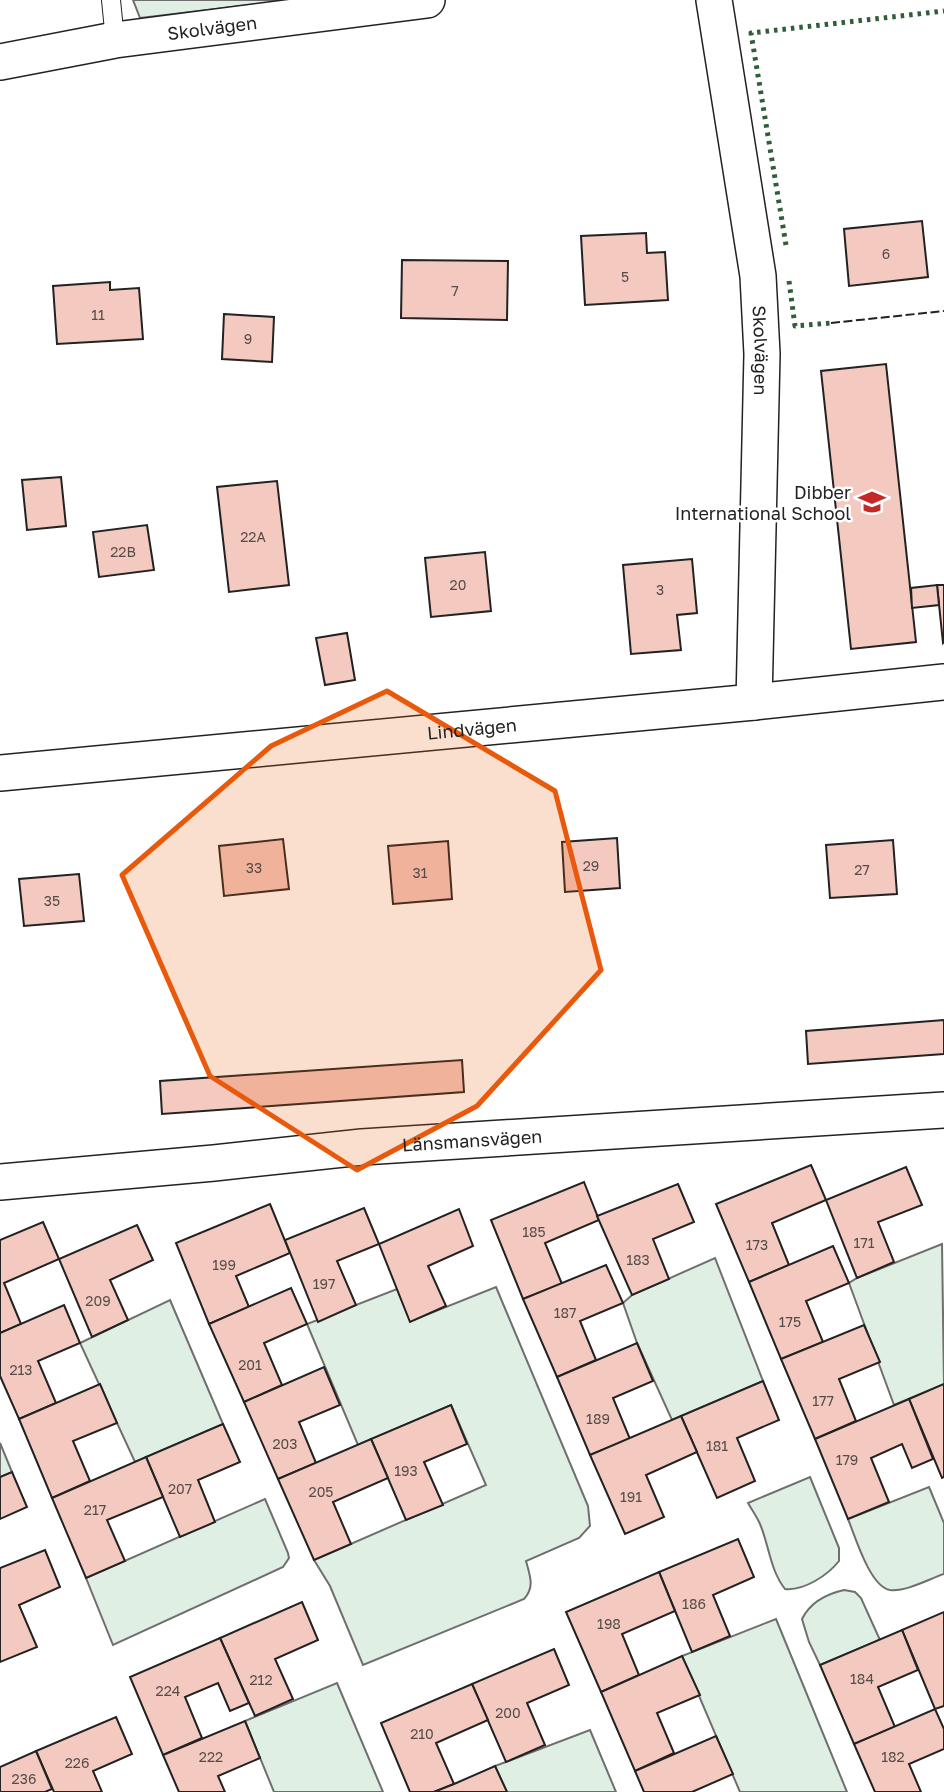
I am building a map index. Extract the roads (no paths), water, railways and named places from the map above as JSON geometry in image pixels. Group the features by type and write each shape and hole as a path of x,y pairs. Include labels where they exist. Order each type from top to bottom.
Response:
{"street":[{"name":"Skolvägen","path":"0,62 115,40 427,0"},
{"name":"Skolvägen","path":"715,0 758,276 762,355 754,702"},
{"name":"Lindvägen","path":"0,773 944,682"},
{"name":"Länsmansvägen","path":"0,1182 362,1147 944,1110"}],"lane":[{"path":"111,0 115,40"}],"place":[{"name":"Dibber International School","path":"872,502"}]}
